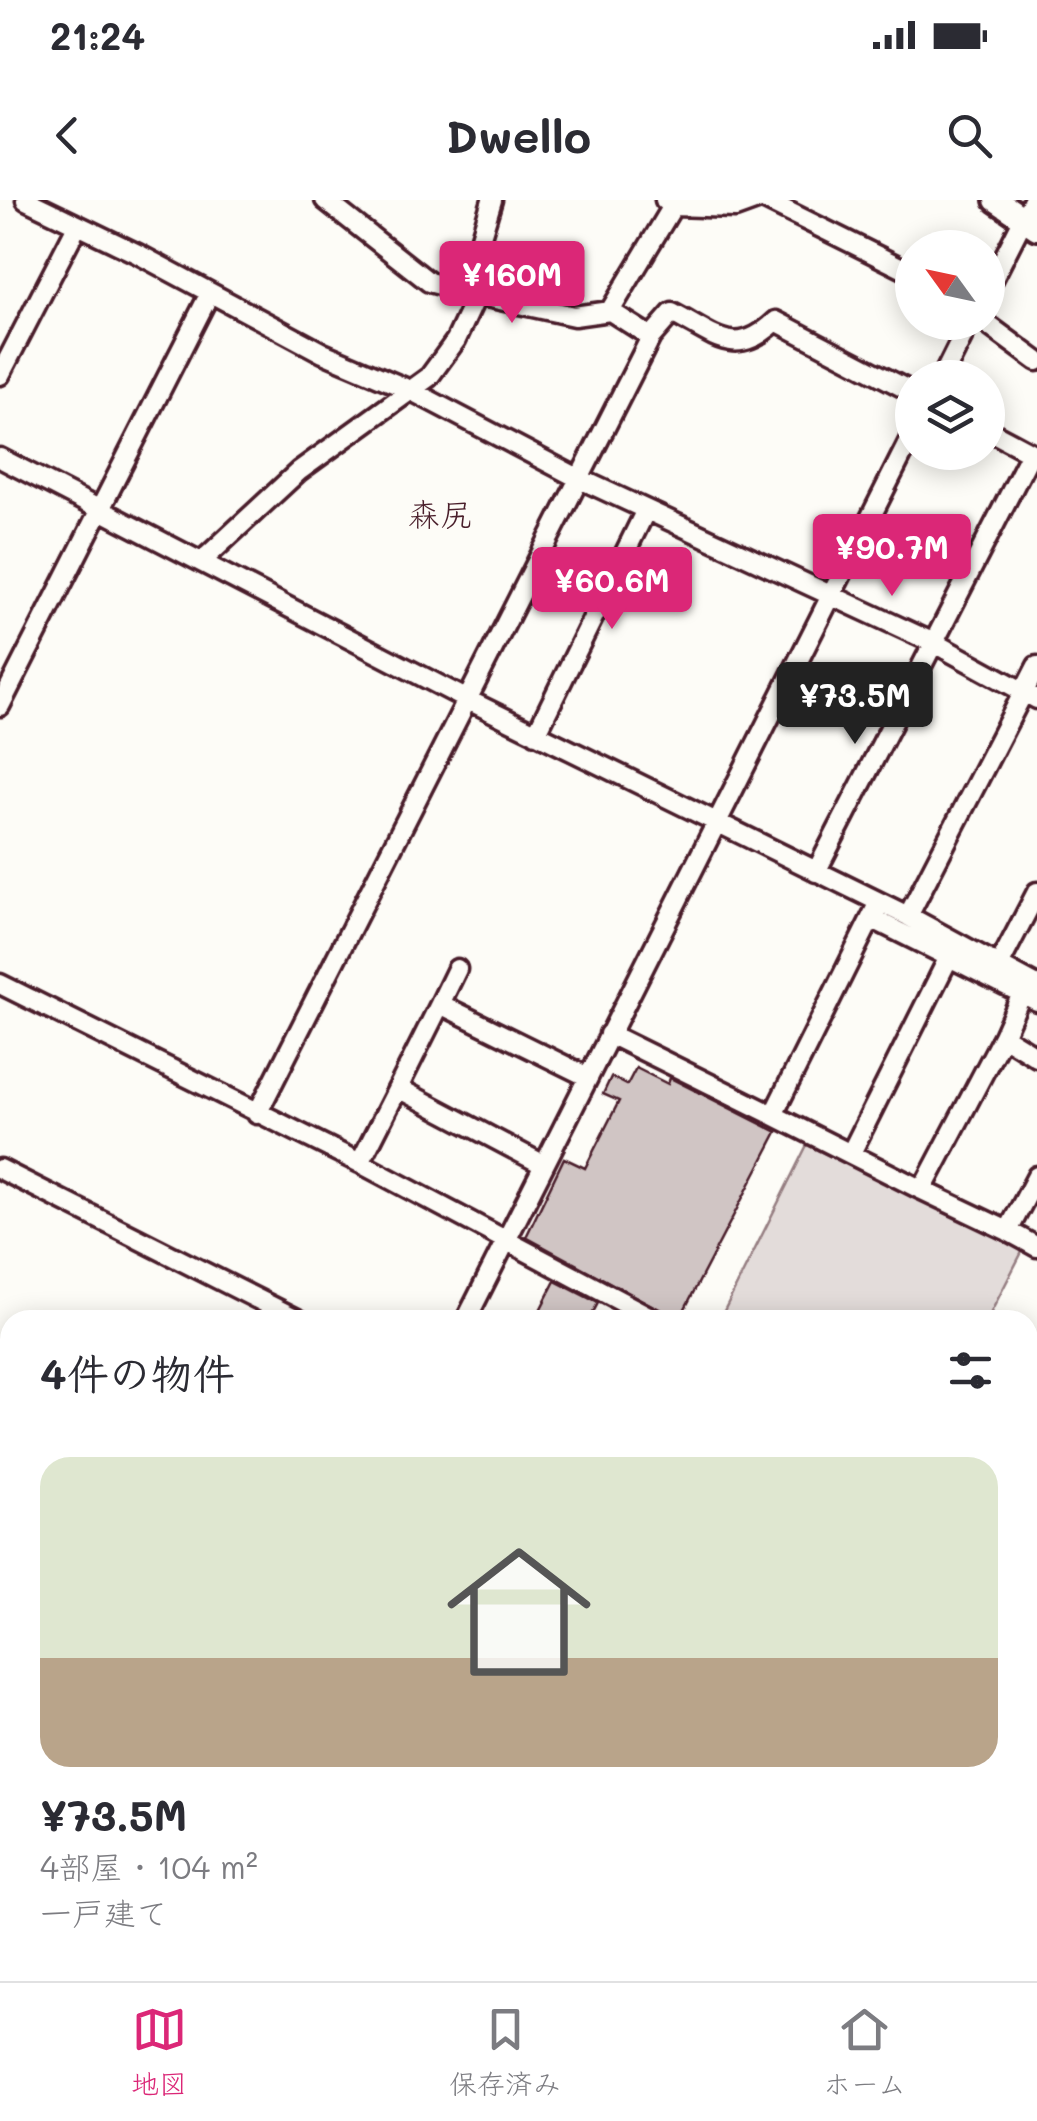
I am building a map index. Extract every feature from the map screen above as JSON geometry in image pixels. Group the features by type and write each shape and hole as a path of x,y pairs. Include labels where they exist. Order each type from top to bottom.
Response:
{"main road":[{"path":"996,200 1033,220"}],"street":[{"path":"26,200 323,353 410,390 578,478 936,644 1031,696"},
{"path":"325,200 430,282 574,316 610,312 650,337"},
{"path":"202,560 299,471 430,377 456,340 477,295 478,247 492,200"},
{"path":"610,312 669,203 736,208 761,200 895,265"},
{"path":"1005,263 1033,220"},
{"path":"0,375 78,226"},
{"path":"0,706 210,294"},
{"path":"257,1114 464,698 650,337 672,314 732,344 754,341 776,321 895,383"},
{"path":"1005,337 1037,361"},
{"path":"816,872 1034,455 1005,439"},
{"path":"0,458 464,698 816,872 876,910 1031,991"},
{"path":"471,1310 895,468"},
{"path":"536,734 646,510"},
{"path":"908,916 1031,696 1037,666"},
{"path":"998,967 1037,892"},
{"path":"876,910 908,916 952,951 998,967 1031,991"},
{"path":"773,1115 876,910"},
{"path":"851,1153 952,951"},
{"path":"360,1163 457,968"},
{"path":"0,984 360,1163 637,1310"},
{"path":"922,1190 1031,991"},
{"path":"440,1004 588,1078"},
{"path":"609,1034 1037,1247"},
{"path":"1003,1036 1037,1057"},
{"path":"398,1088 544,1165"},
{"path":"0,1169 279,1310"},
{"path":"1008,1231 1037,1176"}],"shaded area":[{"path":"807,1145 1023,1250 992,1310 724,1310"}],"building":[{"path":"636,1068 668,1084 670,1078 777,1132 684,1310 661,1310 526,1237 564,1158 585,1168 619,1101 603,1094 611,1077 627,1085"},
{"path":"555,1281 598,1303 594,1310 540,1310"}],"district":[{"name":"森尻","path":"440,513"}]}
